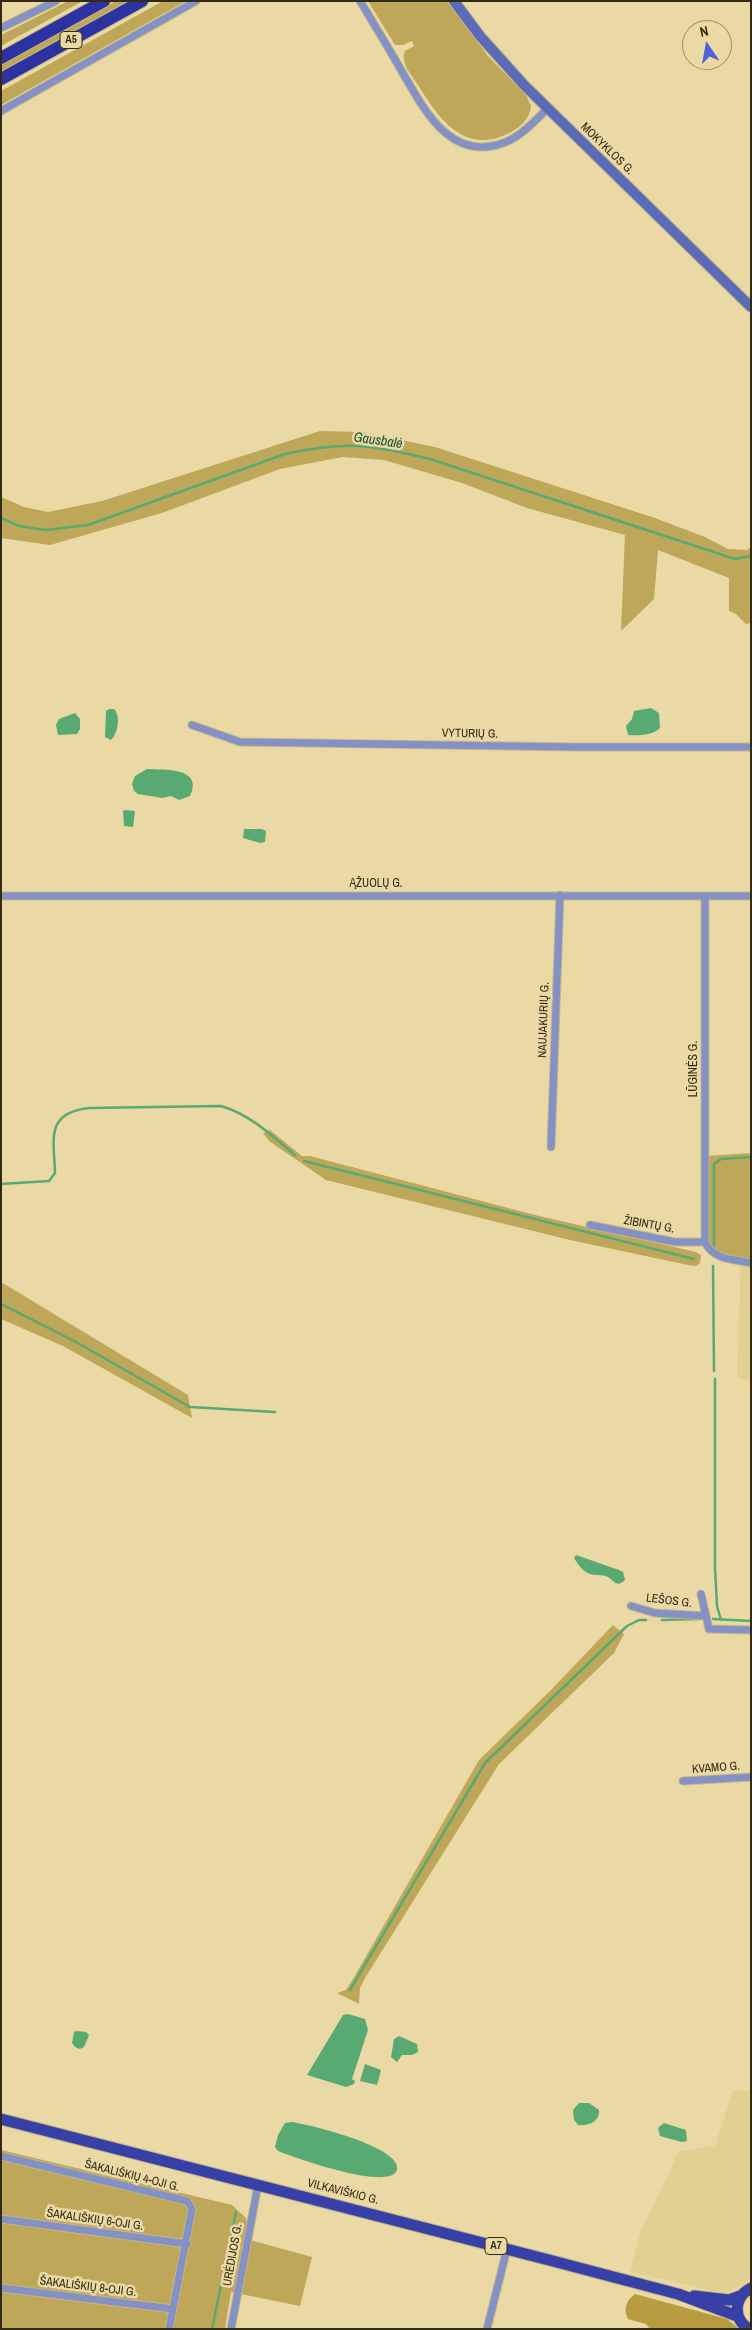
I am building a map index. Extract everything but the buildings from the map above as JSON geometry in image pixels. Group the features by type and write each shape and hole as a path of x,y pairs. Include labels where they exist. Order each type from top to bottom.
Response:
{"highway":[{"name":"A5","path":"1,58 104,1"},
{"name":"A5","path":"1,79 142,1"},
{"name":"VILKAVIŠKIO G.","path":"1,2119 678,2294 728,2300 740,2296"},
{"path":"740,2296 751,2288"},
{"name":"VILKAVIŠKIO G.","path":"678,2294 744,2325"},
{"name":"VILKAVIŠKIO G.","path":"740,2296 736,2306 744,2325"}],"main road":[{"name":"MOKYKLOS G.","path":"454,1 502,61 547,109 751,307"}],"street":[{"path":"1,28 56,1"},
{"path":"1,111 196,1"},
{"path":"360,1 427,112 441,129 453,138 475,146 499,144 521,134 547,109"},
{"name":"VYTURIŲ G.","path":"192,725 240,742 574,747 751,747"},
{"name":"NAUJAKURIŲ G.","path":"551,1146 560,895"},
{"name":"ĄŽUOLŲ G.","path":"1,896 751,896"},
{"name":"LŪGINĖS G.","path":"704,1242 706,896"},
{"name":"ŽIBINTŲ G.","path":"590,1225 675,1242 704,1242"},
{"path":"704,1242 708,1250 715,1255 751,1263"},
{"path":"701,1594 709,1629 751,1630"},
{"name":"LEŠOS G.","path":"631,1606 655,1613 705,1616"},
{"name":"KVAMO G.","path":"682,1781 751,1776"},
{"name":"ŠAKALIŠKIŲ 4-OJI G.","path":"1,2156 187,2201 192,2209 187,2244 169,2329"},
{"name":"URĖDIJOS G.","path":"230,2329 258,2185"},
{"name":"ŠAKALIŠKIŲ 6-OJI G.","path":"1,2219 187,2244"},
{"path":"487,2329 507,2249"},
{"name":"ŠAKALIŠKIŲ 8-OJI G.","path":"1,2288 173,2309"}],"shaded area":[{"path":"68,1 83,1 1,46 1,35"},
{"path":"116,1 130,1 1,72 1,65"},
{"path":"163,1 186,1 1,105 1,91"},
{"path":"368,1 447,1 488,56 526,95 531,106 524,122 515,130 495,139 480,140 467,137 455,131 435,110 405,65 405,51 414,46 412,41 403,45 395,45"},
{"path":"320,431 363,432 435,447 655,518 705,537 728,549 747,550 751,547 751,623 746,624 736,614 729,611 729,578 658,550 654,599 621,631 625,535 527,508 462,483 384,460 343,457 280,469 162,513 50,545 1,538 1,497 24,507 48,512 102,501"},
{"path":"651,708 659,713 660,728 650,734 628,735 626,726 632,719 634,711"},
{"path":"114,709 118,720 115,734 111,740 105,737 106,711"},
{"path":"75,713 80,719 80,729 77,734 58,735 56,725 59,719"},
{"path":"147,769 172,770 187,775 192,780 193,787 190,796 179,800 171,796 162,798 138,794 134,791 132,784 135,776"},
{"path":"123,811 135,811 133,827 124,826"},
{"path":"244,829 262,829 266,831 265,842 260,843 243,838"},
{"path":"270,1130 302,1156 310,1156 535,1215 696,1252 701,1255 700,1263 696,1266 688,1265 570,1240 326,1180 269,1141 263,1133"},
{"path":"751,1153 751,1263 708,1250 705,1156"},
{"path":"741,1261 751,1263 751,1382 737,1377"},
{"path":"1,1282 188,1395 192,1418 63,1346 1,1319"},
{"path":"576,1555 623,1572 625,1580 618,1584 606,1576 592,1575 583,1570 574,1558"},
{"path":"613,1625 624,1634 614,1653 499,1764 365,1978 360,1988 359,2004 337,1993 346,1990 353,1979 479,1760 551,1690"},
{"path":"348,2014 365,2019 368,2030 352,2079 355,2081 354,2084 346,2087 307,2075 343,2015"},
{"path":"74,2032 86,2032 89,2035 84,2047 80,2049 72,2043"},
{"path":"399,2036 417,2044 418,2052 412,2055 402,2055 397,2062 391,2057 394,2039"},
{"path":"365,2064 381,2070 377,2085 360,2081"},
{"path":"733,2090 751,2091 751,2279 730,2291 718,2292 630,2272 640,2233 679,2151 715,2146"},
{"path":"579,2103 589,2103 599,2110 598,2118 589,2124 578,2125 574,2120 573,2110"},
{"path":"291,2122 334,2132 371,2145 395,2161 397,2170 390,2176 360,2175 302,2160 278,2151 275,2147 278,2135 285,2123"},
{"path":"664,2123 686,2130 687,2141 682,2142 660,2136 658,2128"},
{"path":"1,2150 232,2205 246,2218 250,2240 312,2257 300,2306 231,2292 225,2329 1,2329"},
{"path":"635,2294 727,2319 739,2329 650,2329 646,2324 628,2319 626,2316 626,2305"}],"waterway":[{"name":"Gausbalė","path":"1,518 19,526 45,530 88,525 285,454 303,450 358,446 386,449 430,459 735,559 751,556"},
{"path":"1,1184 49,1181 55,1173 54,1139 55,1130 59,1122 65,1115 89,1108 221,1106 251,1120 295,1155"},
{"path":"714,1246 714,1164 721,1159 751,1157"},
{"path":"304,1161 694,1259"},
{"path":"713,1266 714,1371"},
{"path":"1,1304 76,1342 190,1407 275,1412"},
{"path":"715,1379 715,1568 717,1606 721,1620"},
{"path":"662,1620 699,1619"},
{"path":"713,1619 751,1621"},
{"path":"350,1990 485,1763 627,1626 639,1620 646,1620"},
{"path":"212,2329 236,2212"}]}
